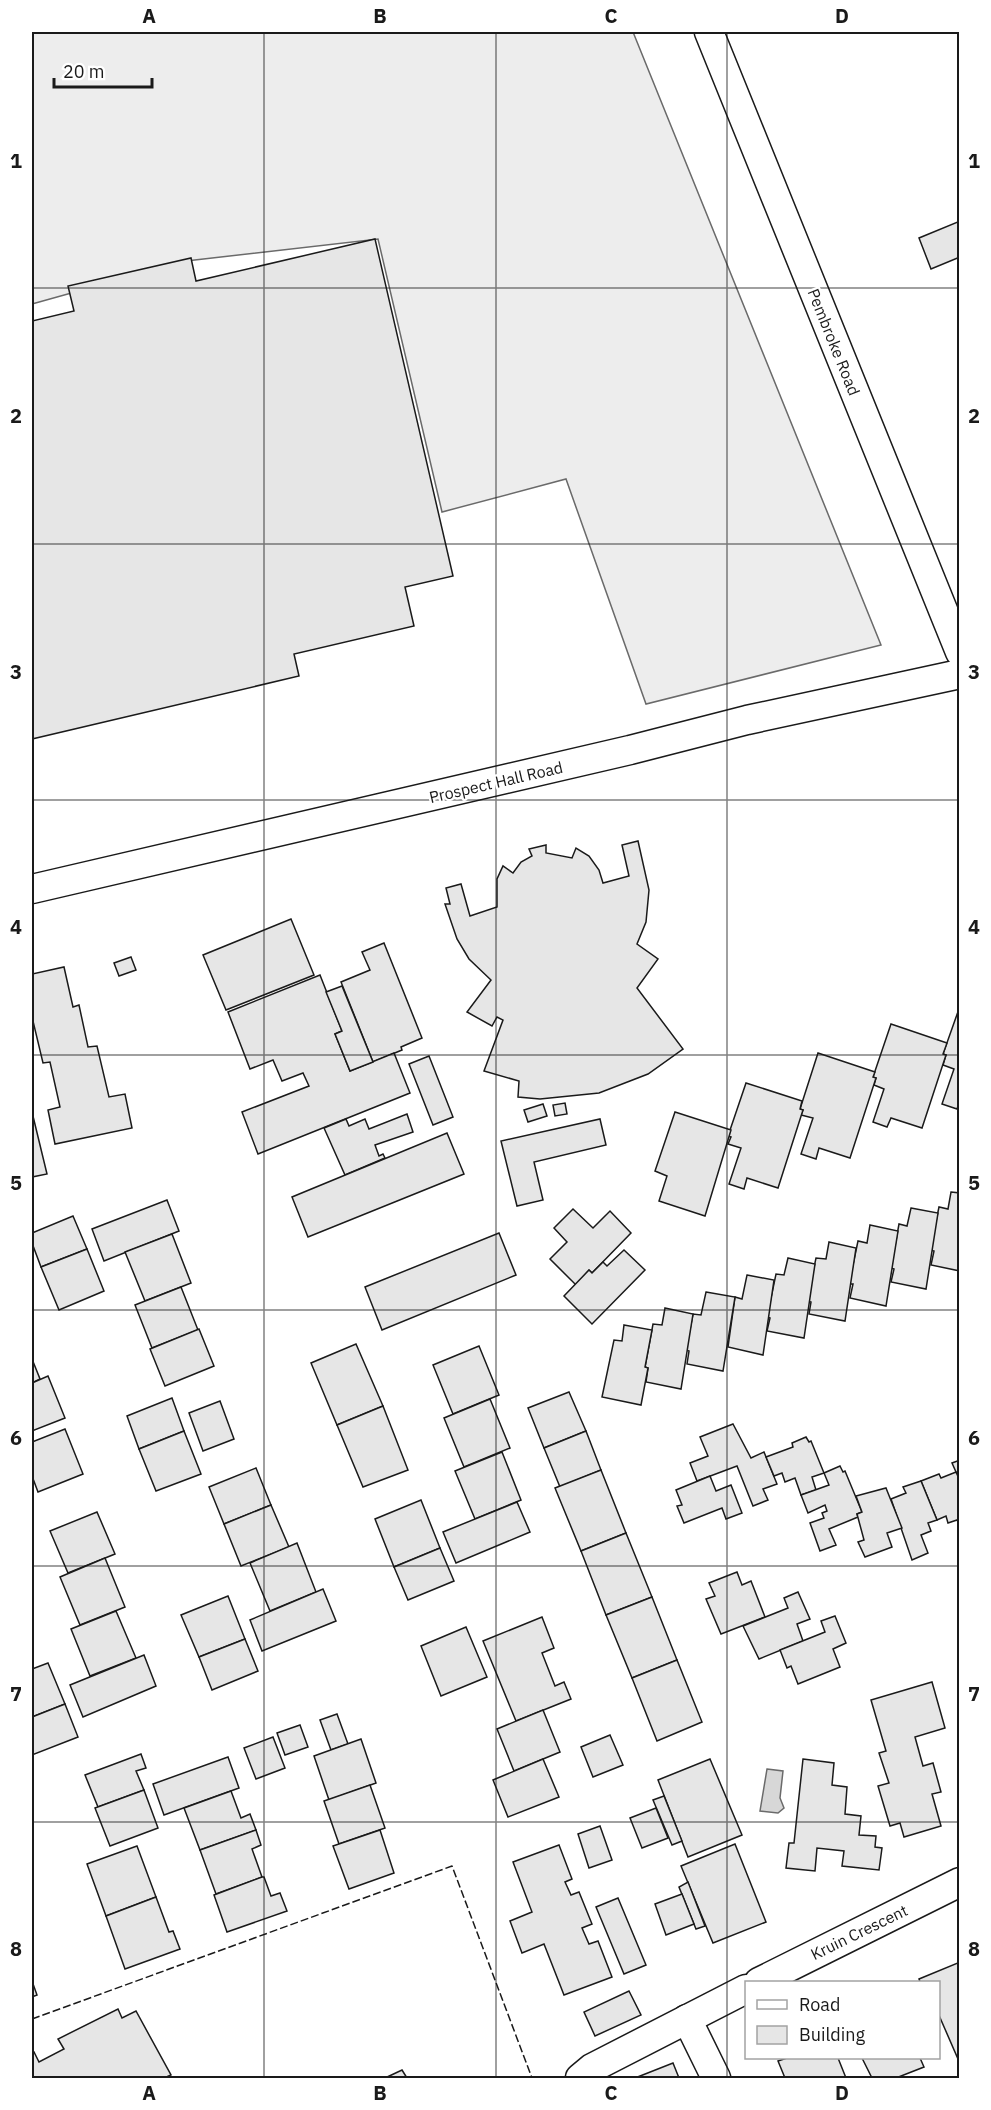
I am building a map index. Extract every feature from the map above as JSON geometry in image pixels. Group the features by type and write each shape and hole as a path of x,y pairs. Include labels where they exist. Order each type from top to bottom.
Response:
{"street":[{"name":"Pembroke Road","path":"709,32 960,652"},
{"name":"Prospect Hall Road","path":"32,889 630,750 747,720 960,674"},
{"name":"Kruin Crescent","path":"763,1981 960,1882"},
{"path":"580,2079 592,2068 745,1990"},
{"path":"687,2019 716,2079"}],"shaded area":[{"path":"32,32 633,32 881,645 646,704 566,479 442,512 378,239 186,261 32,304"},
{"path":"767,1769 783,1771 780,1798 784,1808 778,1813 760,1811"}],"building":[{"path":"960,221 960,257 931,269 919,238"},
{"path":"375,239 453,576 405,587 414,626 294,654 299,676 32,739 32,321 74,311 68,286 191,258 196,281"},
{"path":"638,841 649,890 646,922 637,944 658,959 637,988 683,1049 648,1074 599,1093 540,1099 518,1097 519,1081 484,1071 503,1020 497,1017 492,1026 467,1012 491,980 469,959 457,939 445,904 450,904 446,888 461,884 470,916 497,907 497,879 503,866 513,873 521,862 532,856 529,849 546,845 546,853 572,858 576,848 589,856 599,870 603,883 629,876 622,845"},
{"path":"291,919 314,975 226,1010 203,955"},
{"path":"384,943 422,1038 401,1047 402,1050 373,1062 341,982 370,970 362,952"},
{"path":"131,957 136,970 119,976 114,963"},
{"path":"64,967 73,1007 79,1005 88,1047 97,1046 109,1097 125,1094 132,1128 55,1144 48,1110 60,1107 50,1062 43,1063 32,1017 32,974"},
{"path":"320,975 342,1031 335,1034 350,1071 394,1053 410,1093 258,1154 242,1112 309,1086 303,1073 282,1081 273,1060 250,1069 228,1012"},
{"path":"342,986 373,1062 350,1071 335,1034 342,1031 326,992"},
{"path":"960,1006 960,1100 957,1109 942,1104 954,1069 943,1065 946,1055 943,1054"},
{"path":"891,1024 947,1043 943,1054 946,1055 922,1128 891,1118 887,1127 873,1122 884,1089 874,1085 876,1078 873,1077"},
{"path":"818,1053 875,1072 873,1077 876,1078 850,1158 819,1148 816,1159 801,1154 813,1118 801,1115 803,1110 800,1109"},
{"path":"429,1056 453,1117 433,1125 409,1064"},
{"path":"746,1083 802,1101 800,1109 803,1110 778,1188 747,1178 744,1189 729,1184 741,1148 728,1144 731,1137 728,1136"},
{"path":"565,1103 567,1114 555,1116 553,1105"},
{"path":"543,1104 547,1116 528,1122 524,1110"},
{"path":"32,1112 47,1174 32,1177"},
{"path":"675,1112 731,1130 705,1216 659,1201 667,1176 655,1171"},
{"path":"407,1114 413,1132 375,1145 379,1156 383,1154 385,1158 345,1175 324,1128 346,1119 349,1126 365,1119 369,1129"},
{"path":"600,1119 606,1145 534,1162 543,1200 517,1206 501,1141"},
{"path":"447,1133 464,1174 308,1237 292,1197"},
{"path":"951,1192 960,1193 960,1271 931,1265 934,1251 930,1250 939,1207 948,1209"},
{"path":"167,1200 179,1231 104,1261 92,1229"},
{"path":"911,1208 938,1213 926,1289 891,1282 894,1269 891,1268 899,1224 907,1226"},
{"path":"573,1209 593,1228 610,1211 631,1233 592,1273 589,1270 576,1285 550,1259 567,1242 554,1228"},
{"path":"73,1216 87,1249 41,1267 32,1243 32,1233"},
{"path":"870,1225 898,1231 886,1306 850,1298 853,1284 849,1284 858,1241 867,1243"},
{"path":"499,1233 516,1275 382,1330 365,1287"},
{"path":"172,1234 191,1283 145,1301 125,1252"},
{"path":"829,1242 856,1248 845,1321 809,1314 811,1302 807,1301 816,1258 826,1259"},
{"path":"87,1249 104,1291 59,1310 41,1267"},
{"path":"624,1250 645,1270 592,1324 564,1296 589,1270 592,1273 603,1262 607,1266"},
{"path":"788,1258 815,1264 804,1338 767,1331 770,1318 767,1317 776,1274 784,1275"},
{"path":"747,1275 774,1280 763,1355 728,1347 735,1297 742,1299"},
{"path":"181,1287 198,1330 152,1348 135,1305"},
{"path":"706,1292 735,1297 723,1371 687,1364 689,1351 686,1350 693,1314 701,1315"},
{"path":"665,1308 693,1314 681,1389 646,1382 648,1368 645,1367 653,1324 662,1325"},
{"path":"624,1325 652,1330 641,1405 602,1397 614,1340 622,1341"},
{"path":"199,1329 214,1366 165,1386 150,1349"},
{"path":"356,1344 383,1406 337,1425 311,1363"},
{"path":"479,1346 499,1395 453,1414 433,1365"},
{"path":"32,1359 40,1379 32,1383"},
{"path":"48,1376 65,1418 32,1431 32,1383"},
{"path":"569,1392 586,1431 544,1448 528,1408"},
{"path":"172,1398 184,1431 139,1449 127,1416"},
{"path":"490,1399 510,1448 464,1467 444,1418"},
{"path":"220,1401 234,1439 203,1451 189,1413"},
{"path":"383,1406 408,1470 363,1487 337,1425"},
{"path":"733,1424 751,1458 764,1452 777,1484 763,1489 768,1500 753,1506 737,1466 697,1481 690,1463 708,1456 700,1437"},
{"path":"65,1429 83,1474 38,1492 32,1476 32,1442"},
{"path":"184,1431 201,1474 156,1491 139,1449"},
{"path":"586,1431 601,1470 560,1487 544,1448"},
{"path":"806,1437 809,1442 811,1441 824,1473 812,1477 816,1490 801,1495 795,1478 785,1482 782,1473 774,1476 766,1457 793,1447 792,1443"},
{"path":"502,1452 521,1500 475,1519 455,1471"},
{"path":"960,1460 960,1481 952,1463"},
{"path":"840,1466 843,1472 845,1471 862,1512 857,1514 858,1517 829,1529 836,1545 820,1551 810,1523 824,1518 822,1513 827,1511 825,1505 808,1513 801,1495 829,1485 824,1473"},
{"path":"256,1468 271,1505 224,1524 209,1487"},
{"path":"601,1470 626,1533 581,1551 555,1488"},
{"path":"956,1472 960,1481 960,1525 957,1520 948,1523 946,1516 937,1520 921,1481 939,1474 941,1478"},
{"path":"710,1476 716,1491 731,1485 742,1513 726,1519 722,1508 684,1523 677,1506 682,1505 676,1490"},
{"path":"921,1481 937,1520 928,1523 931,1531 921,1535 928,1553 912,1560 891,1499 906,1493 903,1487"},
{"path":"886,1488 902,1528 887,1533 892,1547 865,1557 858,1542 864,1540 857,1514 862,1512 856,1496"},
{"path":"421,1500 440,1548 394,1567 375,1519"},
{"path":"517,1502 530,1532 456,1563 443,1532"},
{"path":"271,1505 289,1547 241,1566 224,1524"},
{"path":"97,1512 115,1554 68,1573 50,1531"},
{"path":"626,1533 652,1597 606,1615 581,1551"},
{"path":"297,1543 316,1592 270,1611 250,1563"},
{"path":"440,1548 454,1581 408,1600 394,1567"},
{"path":"105,1558 125,1607 80,1625 60,1577"},
{"path":"737,1572 742,1585 751,1581 765,1617 721,1634 706,1599 715,1596 709,1583"},
{"path":"323,1589 336,1621 262,1651 250,1620"},
{"path":"798,1592 810,1619 797,1624 803,1641 759,1659 743,1626 788,1608 784,1598"},
{"path":"228,1596 245,1639 199,1657 181,1615"},
{"path":"652,1597 677,1660 632,1678 606,1615"},
{"path":"116,1611 136,1658 90,1676 71,1629"},
{"path":"835,1616 846,1643 833,1649 840,1667 798,1684 791,1666 787,1668 780,1650 825,1632 821,1621"},
{"path":"542,1617 554,1648 542,1653 555,1686 564,1682 571,1699 516,1721 483,1641"},
{"path":"466,1627 487,1677 441,1696 421,1646"},
{"path":"245,1639 258,1671 212,1690 199,1657"},
{"path":"144,1655 156,1686 83,1717 70,1685"},
{"path":"677,1660 702,1722 657,1741 632,1678"},
{"path":"48,1663 65,1704 32,1717 32,1669"},
{"path":"932,1682 945,1728 915,1737 923,1766 933,1763 941,1792 932,1794 941,1826 904,1837 900,1823 890,1826 878,1786 889,1783 879,1753 886,1751 871,1700"},
{"path":"65,1704 78,1737 32,1755 32,1717"},
{"path":"543,1710 560,1752 514,1771 497,1729"},
{"path":"337,1714 348,1744 331,1750 320,1720"},
{"path":"300,1725 308,1747 285,1755 277,1733"},
{"path":"610,1735 623,1765 593,1777 581,1747"},
{"path":"273,1737 285,1768 256,1779 244,1748"},
{"path":"361,1739 376,1783 329,1800 314,1756"},
{"path":"141,1754 146,1768 136,1771 144,1790 98,1807 85,1775"},
{"path":"228,1757 239,1788 164,1815 153,1784"},
{"path":"543,1759 559,1797 508,1817 493,1780"},
{"path":"710,1759 742,1835 688,1857 658,1780"},
{"path":"803,1759 834,1763 832,1785 847,1787 845,1814 861,1816 859,1835 876,1836 875,1847 882,1848 879,1870 842,1866 844,1851 817,1848 815,1871 786,1868 789,1843 794,1843"},
{"path":"370,1785 385,1828 339,1844 324,1801"},
{"path":"144,1790 158,1828 110,1846 95,1808"},
{"path":"231,1791 241,1818 250,1814 256,1830 200,1850 184,1808"},
{"path":"664,1796 682,1841 672,1845 653,1800"},
{"path":"656,1808 668,1838 642,1848 630,1818"},
{"path":"600,1826 612,1860 589,1868 578,1834"},
{"path":"256,1830 261,1845 252,1849 262,1877 216,1894 200,1850"},
{"path":"380,1830 394,1873 349,1889 333,1846"},
{"path":"735,1844 766,1922 713,1943 681,1866"},
{"path":"559,1845 572,1879 565,1882 571,1895 579,1892 592,1924 582,1928 589,1944 598,1941 612,1977 564,1995 544,1944 522,1953 510,1921 532,1912 513,1862"},
{"path":"137,1846 156,1897 106,1916 87,1864"},
{"path":"264,1877 271,1896 280,1893 287,1911 227,1932 214,1895"},
{"path":"688,1882 705,1926 696,1929 679,1887"},
{"path":"682,1894 694,1924 666,1935 655,1904"},
{"path":"156,1897 169,1932 173,1931 180,1949 125,1969 106,1916"},
{"path":"618,1898 646,1965 624,1974 596,1907"},
{"path":"960,1962 960,2059 958,2059 940,2018 940,1981 920,1981 919,1979"},
{"path":"32,1981 37,1995 32,1997"},
{"path":"629,1991 641,2015 595,2036 584,2012"},
{"path":"118,2009 122,2018 136,2011 171,2075 164,2078 32,2078 32,2053 34,2052 39,2062 64,2049 58,2039"},
{"path":"784,2059 838,2059 846,2078 785,2078 778,2061"},
{"path":"862,2059 920,2059 924,2067 896,2078 872,2078"},
{"path":"673,2063 679,2078 635,2078"},
{"path":"402,2070 407,2078 385,2078"}],"fence":[{"path":"32,2019 452,1866 532,2078"}]}
